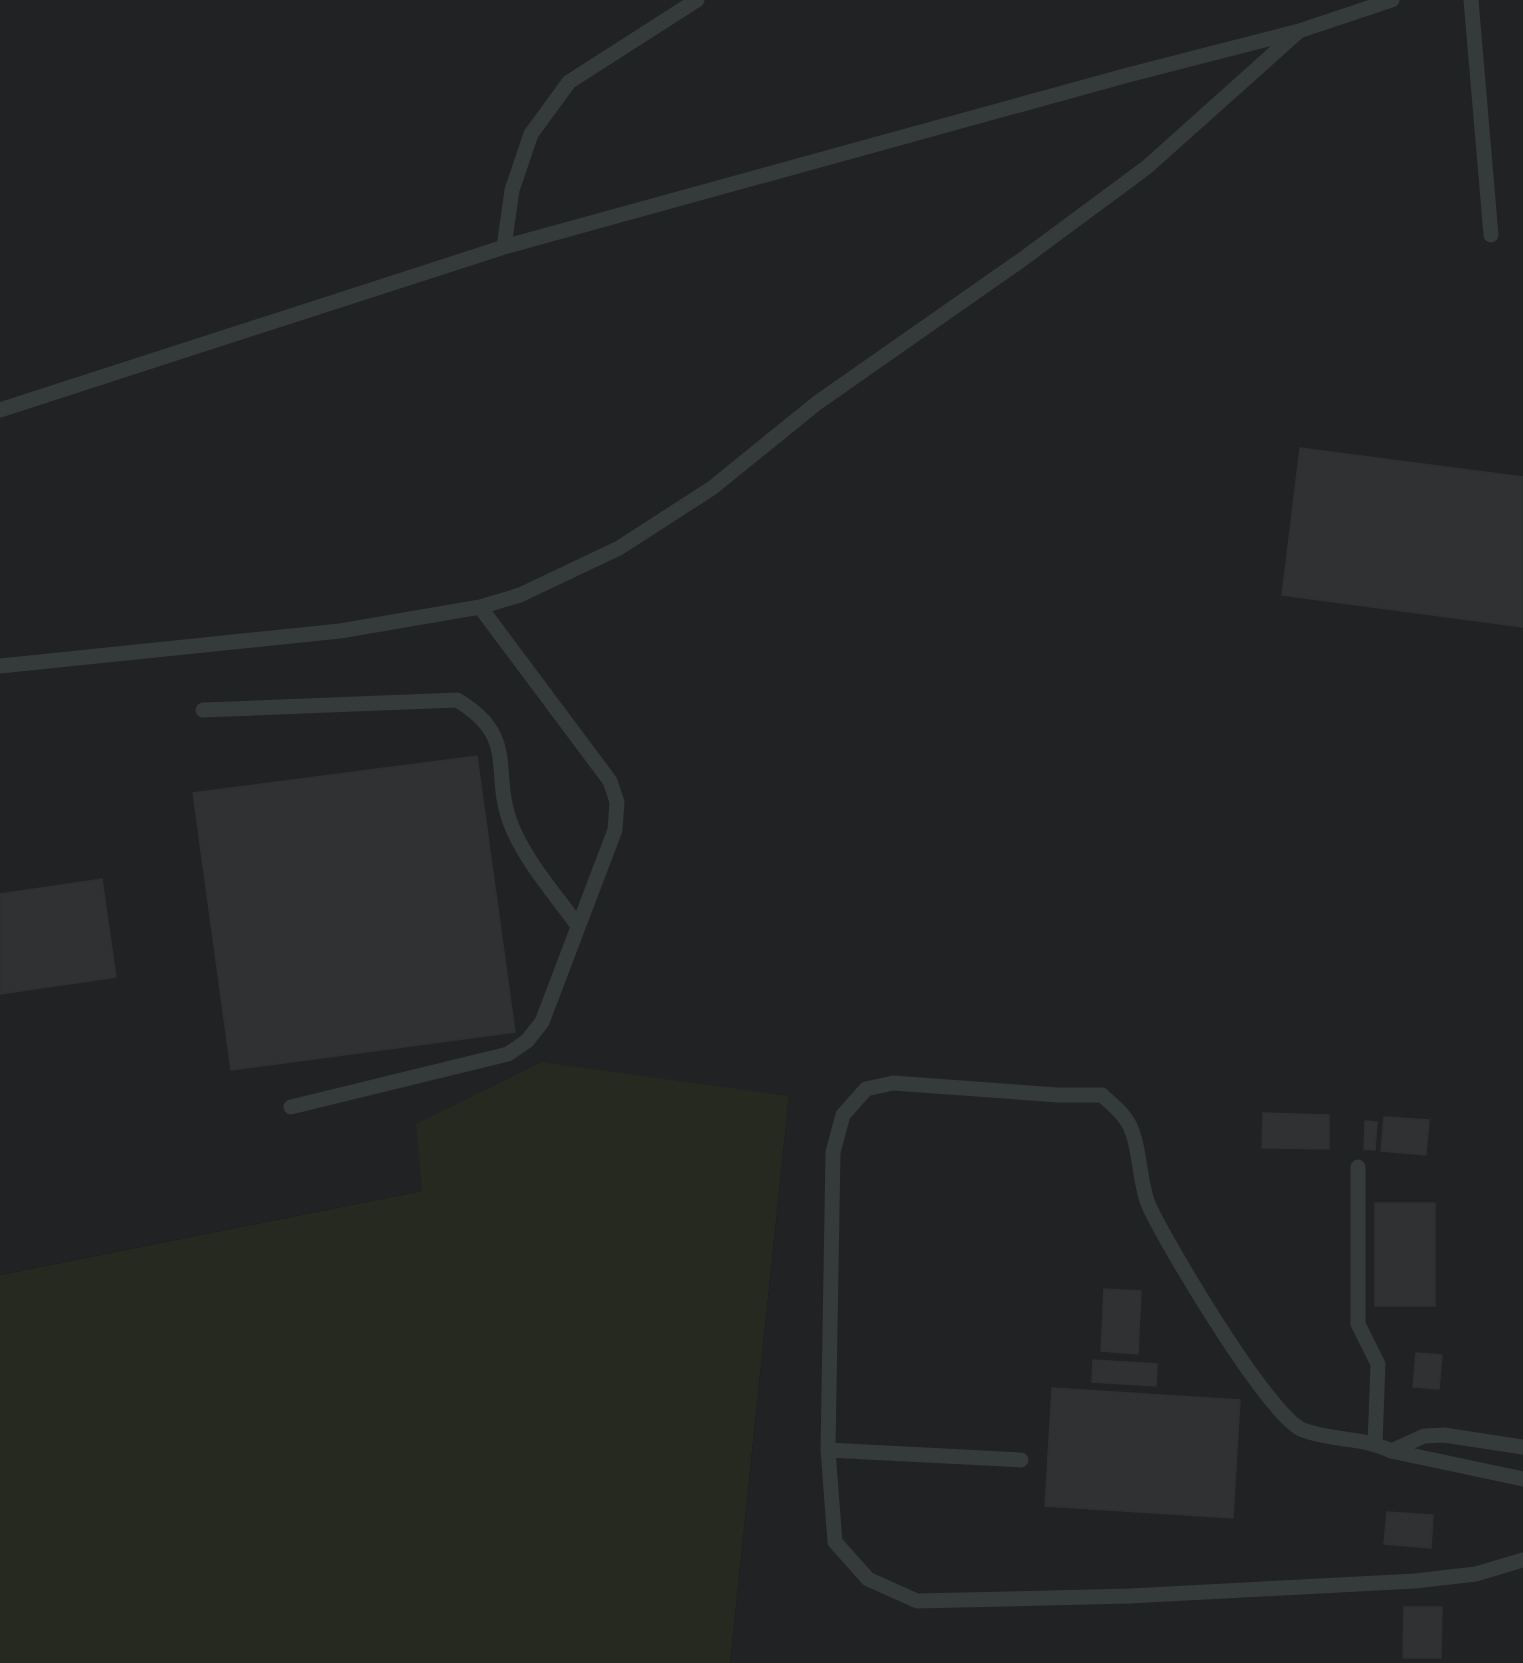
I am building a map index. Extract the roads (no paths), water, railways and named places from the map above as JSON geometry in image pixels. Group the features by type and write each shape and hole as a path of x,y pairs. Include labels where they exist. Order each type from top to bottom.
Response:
{"lane":[{"path":"504,247 512,190 531,134 568,82 697,0"},
{"path":"0,410 504,247 1106,81 1299,31 1392,0"},
{"path":"1471,0 1491,235"},
{"path":"0,666 340,630 480,607 520,595 619,548 712,488 817,403 1020,261 1147,167 1299,31"},
{"path":"291,1107 508,1054 527,1041 542,1022 615,830 618,802 610,781 480,607"},
{"path":"203,710 457,700 478,712 496,735 511,825 521,846 578,926"},
{"path":"1523,1479 1391,1451 1375,1443 1302,1430 1275,1407 1169,1245 1147,1203 1138,1154 1127,1119 1102,1095 1058,1095 893,1083 866,1089 843,1115 833,1152 828,1450 835,1542 868,1579 917,1601 1130,1596 1415,1581 1476,1574 1523,1560"},
{"path":"1358,1167 1358,1324 1378,1364 1375,1443"},
{"path":"1391,1451 1424,1436 1444,1434 1523,1447"},
{"path":"828,1450 1021,1460"}]}
